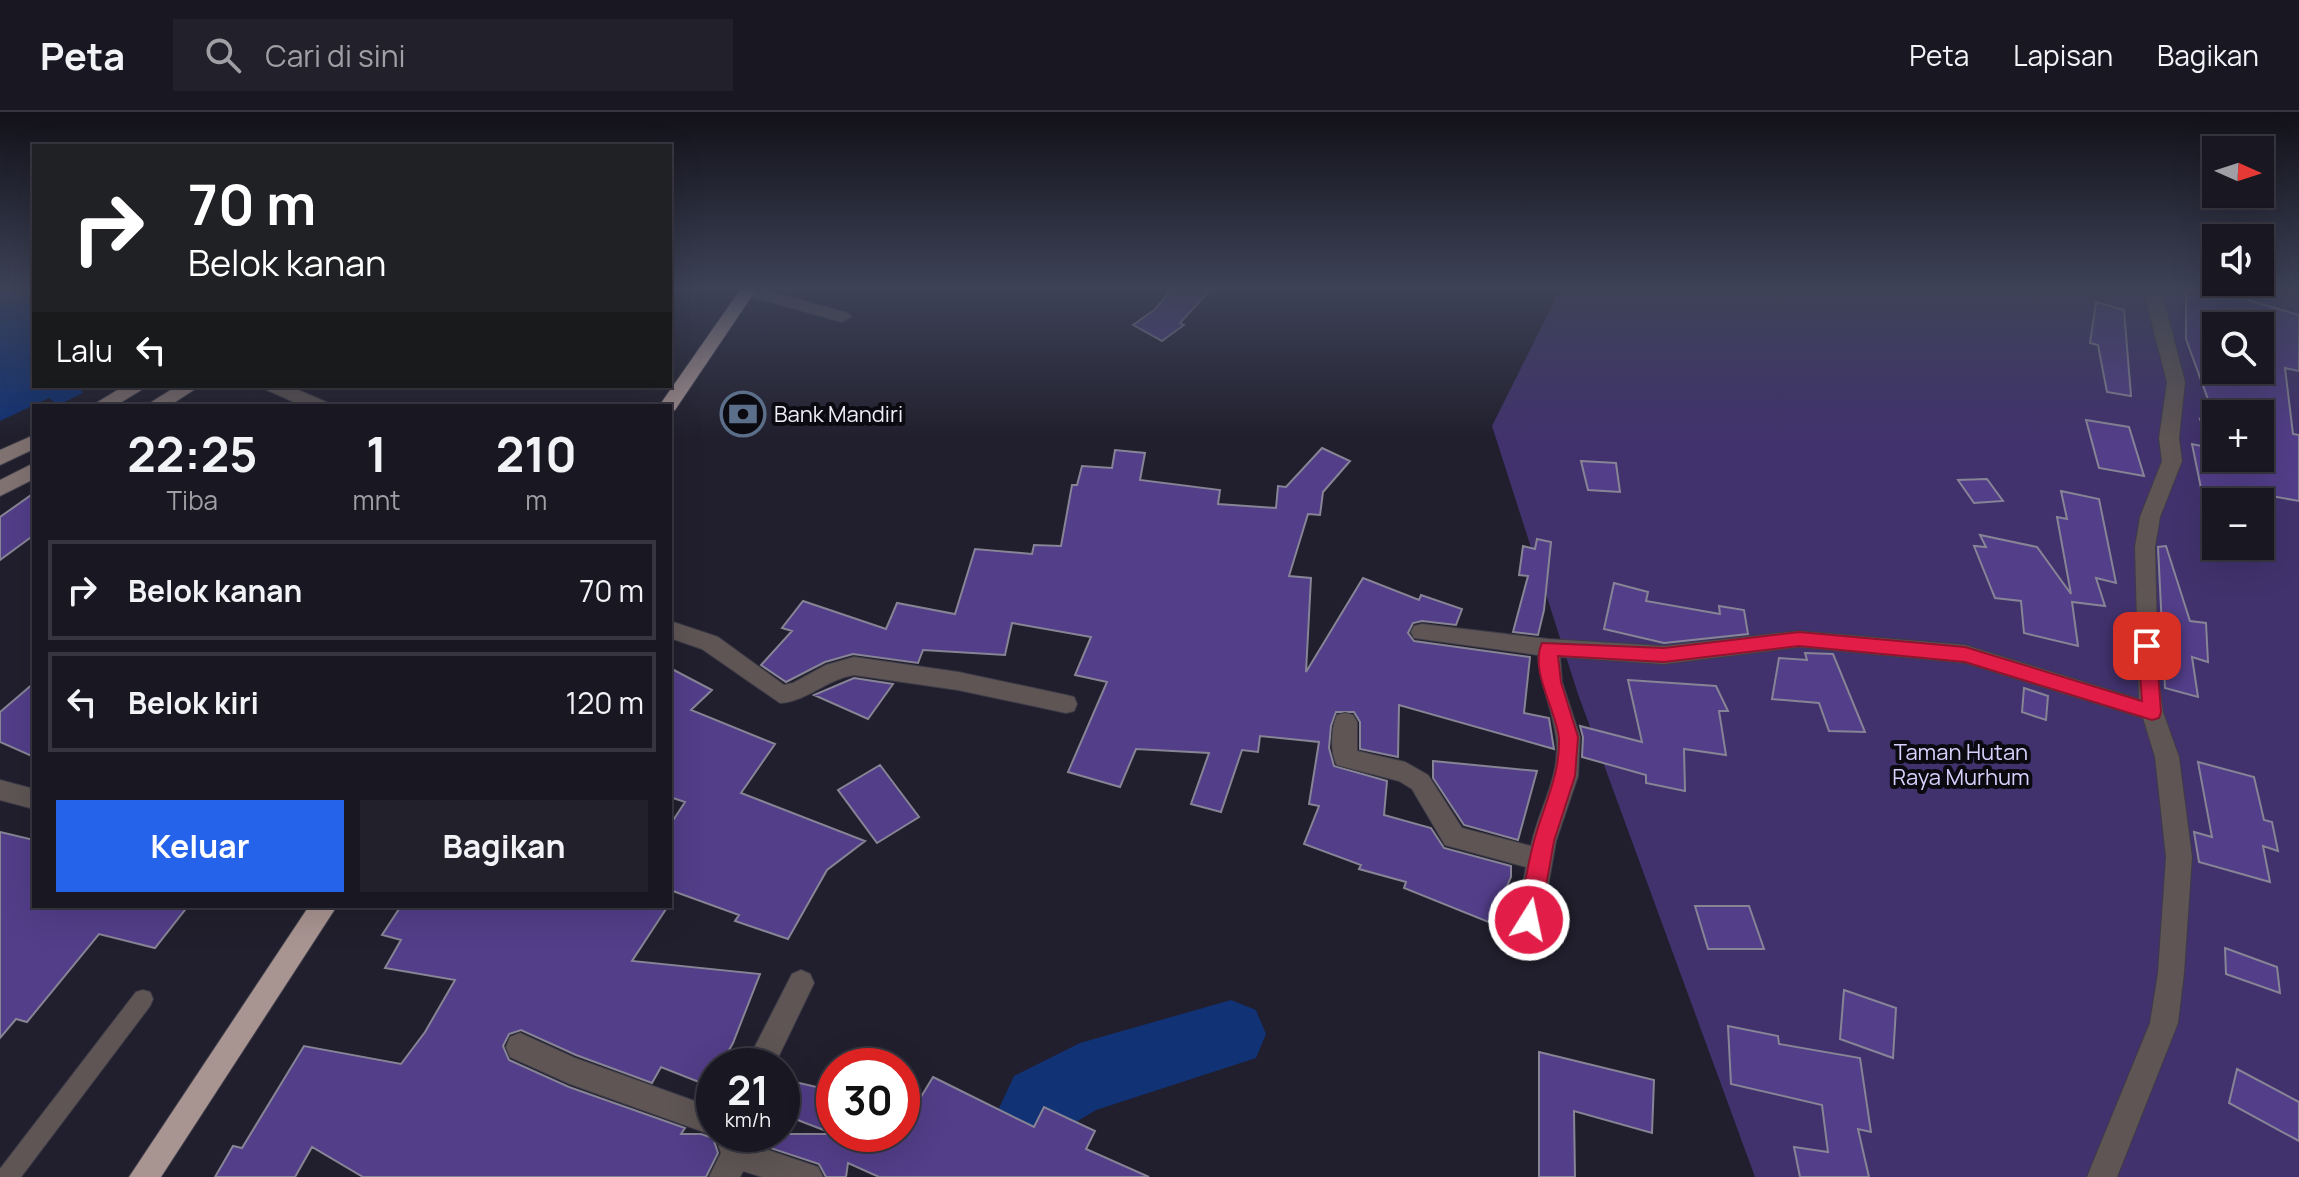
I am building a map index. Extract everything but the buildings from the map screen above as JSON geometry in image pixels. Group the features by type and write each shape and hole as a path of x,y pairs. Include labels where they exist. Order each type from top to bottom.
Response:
{"highway":[{"path":"669,404 714,340"},
{"path":"144,1177 323,908"}],"main road":[{"path":"104,404 135,388"},
{"path":"158,404 187,388"},
{"path":"0,458 32,442"},
{"path":"0,489 32,473"}],"street":[{"path":"2102,1177 2164,1023 2171,973 2179,857 2167,757 2152,712 2147,678 2145,547 2150,517 2172,461 2169,438 2176,382 2164,340"},
{"path":"278,388 314,404"},
{"path":"672,630 710,643 780,694 806,689 838,667 854,666 958,681 1066,704"},
{"path":"1422,632 1548,648 1664,655 1799,639 1965,654 2152,712"},
{"path":"1529,920 1540,860 1566,776 1568,737 1551,682 1548,648"},
{"path":"1345,722 1345,758 1405,772 1420,782 1454,837 1540,860"},
{"path":"0,790 32,798"},
{"path":"768,1048 801,983"},
{"path":"520,1047 570,1070 696,1116"},
{"path":"730,1155 808,1177"}],"lane":[{"path":"8,1177 143,999"}],"green space":[{"name":"Taman Hutan Raya Murhum","path":"1535,340 2202,340 2202,384 2274,384 2274,340 2299,340 2299,1177 1755,1177 1578,694 1492,426"}],"water":[{"path":"0,340 32,340 32,388 79,388 83,393 60,404 49,398 0,421"}],"waterway":[{"path":"1005,1177 1040,1102 1080,1079 1231,1034"}],"place":[{"name":"Bank Mandiri","path":"743,414"}],"route":[{"path":"1529,920 1544,841 1566,776 1568,737 1551,682 1548,648 1664,655 1799,639 1965,654 2152,712 2147,678 2147,646"}]}
